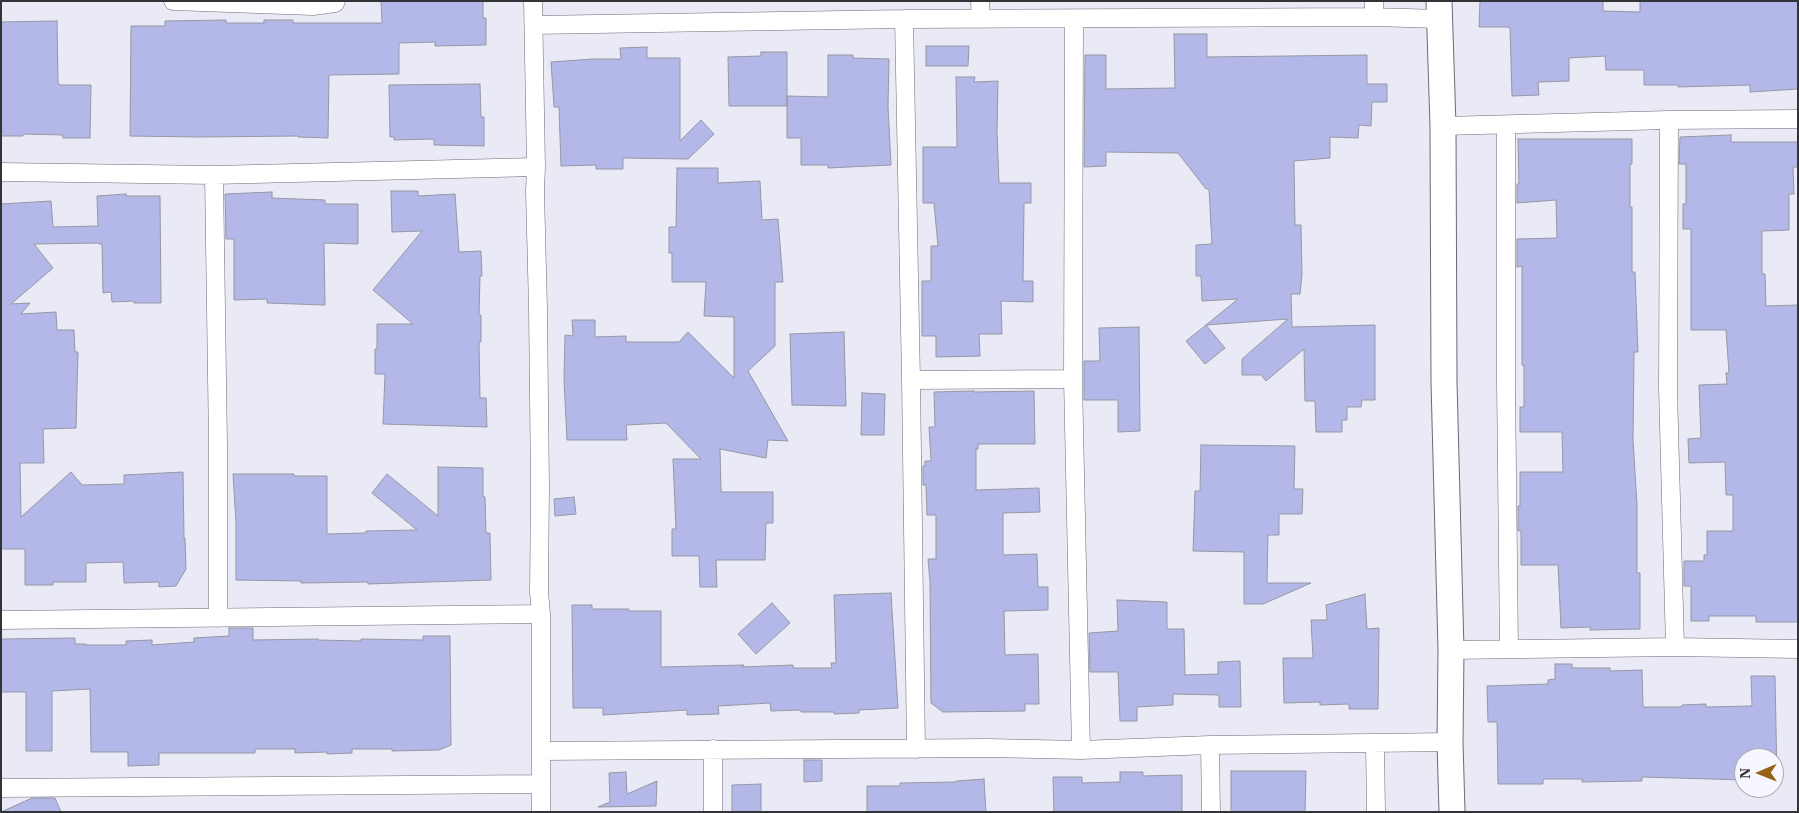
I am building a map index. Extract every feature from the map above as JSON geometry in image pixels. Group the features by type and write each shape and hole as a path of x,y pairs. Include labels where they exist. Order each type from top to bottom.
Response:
{"street":[{"path":"173,1 313,6 335,3 336,1"},
{"path":"533,1 536,167 534,191 538,308 540,487 539,592 541,614 542,812"},
{"path":"980,1 981,19"},
{"path":"534,25 904,19 1074,19 1374,9 1439,10 1443,126 1444,382 1451,650 1450,742 1452,812"},
{"path":"904,19 916,749"},
{"path":"1074,19 1073,380 1081,750"},
{"path":"1443,126 1670,120 1798,119"},
{"path":"1670,120 1668,390 1675,647"},
{"path":"1506,125 1509,649"},
{"path":"1,172 214,175 536,167"},
{"path":"214,175 218,445 218,618"},
{"path":"911,380 1073,380"},
{"path":"1,620 541,614"},
{"path":"1451,650 1675,647 1798,650"},
{"path":"541,751 989,748 1081,750 1210,745 1450,742"},
{"path":"1375,744 1376,812"},
{"path":"1210,745 1211,812"},
{"path":"713,749 713,812"},
{"path":"1,788 541,784"}],"building":[{"path":"381,1 483,1 483,18 486,18 486,45 435,46 435,42 399,43 399,74 329,75 328,138 298,136 130,136 131,26 165,26 165,21 226,20 226,23 264,23 264,20 293,20 293,23 382,23"},
{"path":"1480,1 1603,1 1603,11 1640,12 1640,1 1798,1 1798,89 1750,92 1750,85 1678,87 1678,85 1644,85 1644,70 1606,70 1605,56 1569,58 1569,81 1538,82 1539,95 1512,96 1510,28 1479,27"},
{"path":"57,21 58,82 59,85 91,85 90,138 63,138 63,135 23,134 23,136 1,136 1,22"},
{"path":"1174,34 1207,34 1207,57 1367,55 1367,84 1387,84 1387,102 1372,102 1371,126 1359,125 1358,138 1330,137 1330,158 1294,161 1295,225 1301,225 1302,275 1300,294 1291,294 1292,327 1375,325 1375,400 1362,400 1361,407 1347,407 1347,420 1342,420 1342,432 1316,432 1315,401 1305,401 1304,349 1266,381 1261,375 1242,375 1242,359 1288,319 1206,325 1238,299 1202,301 1201,276 1196,276 1196,245 1212,244 1209,189 1206,189 1178,153 1106,152 1106,166 1084,167 1085,55 1106,55 1106,89 1175,88"},
{"path":"926,46 969,46 968,66 926,66"},
{"path":"647,47 647,58 680,58 680,141 701,120 714,134 688,159 623,158 623,169 596,169 596,165 561,166 559,107 554,107 551,62 621,59 620,48"},
{"path":"761,52 787,52 787,106 729,106 728,57 761,56"},
{"path":"828,55 853,55 853,58 889,59 888,107 891,165 828,168 828,165 801,165 801,138 787,138 787,96 828,97"},
{"path":"956,77 975,77 974,82 998,81 999,183 1031,183 1031,203 1024,203 1023,281 1033,281 1033,302 1001,301 1002,334 979,334 980,356 936,357 936,336 922,336 922,281 931,281 931,246 938,246 934,203 923,203 923,147 957,147"},
{"path":"480,84 481,117 484,117 484,146 434,145 434,139 394,140 394,137 390,137 389,85"},
{"path":"1731,135 1731,142 1798,142 1798,167 1793,167 1794,194 1789,194 1789,230 1762,231 1762,274 1765,274 1766,306 1798,305 1798,622 1756,622 1756,616 1709,616 1709,621 1691,621 1691,586 1684,586 1684,561 1704,561 1704,555 1707,555 1707,531 1733,531 1733,495 1726,495 1725,462 1689,463 1688,439 1701,438 1699,385 1727,384 1726,373 1729,373 1726,330 1691,330 1691,229 1683,229 1683,204 1686,204 1686,164 1679,164 1680,137"},
{"path":"1518,139 1632,139 1630,207 1632,207 1632,272 1635,272 1638,352 1634,352 1633,440 1637,505 1637,573 1640,573 1640,629 1590,630 1590,627 1561,628 1558,565 1521,565 1521,531 1518,531 1520,472 1563,472 1562,432 1520,432 1520,407 1524,407 1524,365 1522,365 1522,266 1517,267 1517,239 1557,238 1556,200 1517,203 1517,184 1519,184"},
{"path":"677,168 718,168 718,183 760,181 762,220 778,219 783,282 775,282 775,346 748,371 788,441 768,440 766,458 720,449 721,492 773,492 773,523 766,523 765,560 716,560 717,587 700,587 699,556 672,556 672,529 676,529 673,459 701,459 666,423 626,425 627,440 567,440 564,380 565,335 573,336 572,320 595,320 595,337 626,336 626,342 679,342 688,332 734,378 734,317 704,316 706,282 672,282 672,253 669,253 669,227 676,227"},
{"path":"391,191 418,191 418,196 455,194 459,252 481,251 482,276 480,276 479,315 481,315 481,342 479,342 480,398 486,398 487,427 383,424 385,374 375,374 377,324 413,324 373,290 422,231 392,232"},
{"path":"272,192 272,198 325,200 325,204 358,204 358,244 324,243 325,305 267,303 267,299 234,300 234,239 226,239 225,194"},
{"path":"126,194 126,196 160,196 161,303 112,302 111,292 103,293 102,244 99,243 34,244 53,268 11,304 30,303 21,314 56,312 57,330 74,330 75,352 78,352 76,428 43,429 44,463 20,463 21,517 71,472 82,485 124,484 124,475 183,472 186,569 176,586 159,587 159,582 124,583 123,562 86,563 86,582 53,582 53,585 25,585 25,549 1,549 1,204 51,201 53,227 98,226 97,196"},
{"path":"1206,325 1225,348 1205,364 1186,341"},
{"path":"1139,327 1140,431 1118,432 1118,400 1084,400 1084,361 1100,361 1099,328"},
{"path":"844,332 846,406 792,405 790,334"},
{"path":"1034,391 1035,444 978,444 978,449 976,449 976,490 1039,488 1040,512 1003,513 1003,555 1037,554 1038,587 1048,587 1048,610 1004,611 1005,655 1038,654 1039,704 1025,704 1025,711 943,712 931,703 930,582 928,559 936,559 936,515 927,515 926,485 923,485 923,466 925,466 925,461 931,461 929,427 935,427 934,392"},
{"path":"862,393 885,394 884,435 861,435"},
{"path":"1201,445 1295,446 1294,489 1303,489 1302,514 1279,514 1279,535 1268,535 1267,583 1311,583 1263,604 1244,604 1244,552 1193,551 1195,491 1200,491"},
{"path":"438,467 483,468 486,533 490,533 491,580 368,584 368,582 301,583 301,581 236,580 236,522 233,474 327,476 327,534 366,533 366,531 417,530 372,493 387,474 438,516"},
{"path":"574,497 576,514 555,516 554,499"},
{"path":"891,593 898,708 859,710 859,713 834,714 834,712 801,712 801,710 771,711 770,703 718,706 719,714 687,715 687,710 603,715 603,708 573,708 572,605 592,605 592,609 661,611 661,667 793,665 793,668 832,668 831,663 836,663 834,595"},
{"path":"1365,594 1367,629 1379,628 1378,709 1349,709 1349,704 1320,705 1320,702 1284,703 1283,658 1313,658 1311,620 1327,620 1326,605"},
{"path":"1117,600 1167,602 1167,629 1184,629 1185,675 1218,674 1218,662 1240,661 1241,707 1219,707 1219,695 1173,694 1173,705 1137,707 1137,721 1120,721 1118,672 1090,672 1089,633 1118,631"},
{"path":"772,603 790,623 756,654 738,634"},
{"path":"229,628 253,628 253,640 423,640 423,636 450,636 451,745 439,750 392,751 392,749 352,749 352,753 327,754 327,752 295,753 295,749 255,749 255,753 159,753 159,765 128,766 128,752 91,752 90,689 52,691 52,751 26,751 26,692 1,692 1,639 75,638 75,644 86,645 126,645 126,641 152,640 152,645 194,642 194,638 229,636"},
{"path":"1555,664 1572,664 1572,668 1610,668 1610,671 1642,670 1643,707 1681,707 1682,705 1706,704 1706,707 1752,706 1751,676 1775,676 1776,748 1734,748 1734,780 1642,777 1642,781 1582,782 1582,779 1543,779 1543,784 1498,784 1497,722 1488,722 1487,686 1548,684 1548,680 1555,679"},
{"path":"804,760 822,760 822,781 804,782"},
{"path":"1231,771 1306,771 1305,812 1231,812"},
{"path":"626,772 627,794 657,781 656,806 598,807 610,802 609,773"},
{"path":"1120,772 1143,772 1143,776 1182,775 1182,812 1054,812 1053,777 1082,777 1082,783 1120,782"},
{"path":"984,779 986,812 867,812 867,786 900,786 900,783 956,782"},
{"path":"761,784 761,812 732,812 732,785"},
{"path":"32,798 55,798 61,812 1,812"}]}
